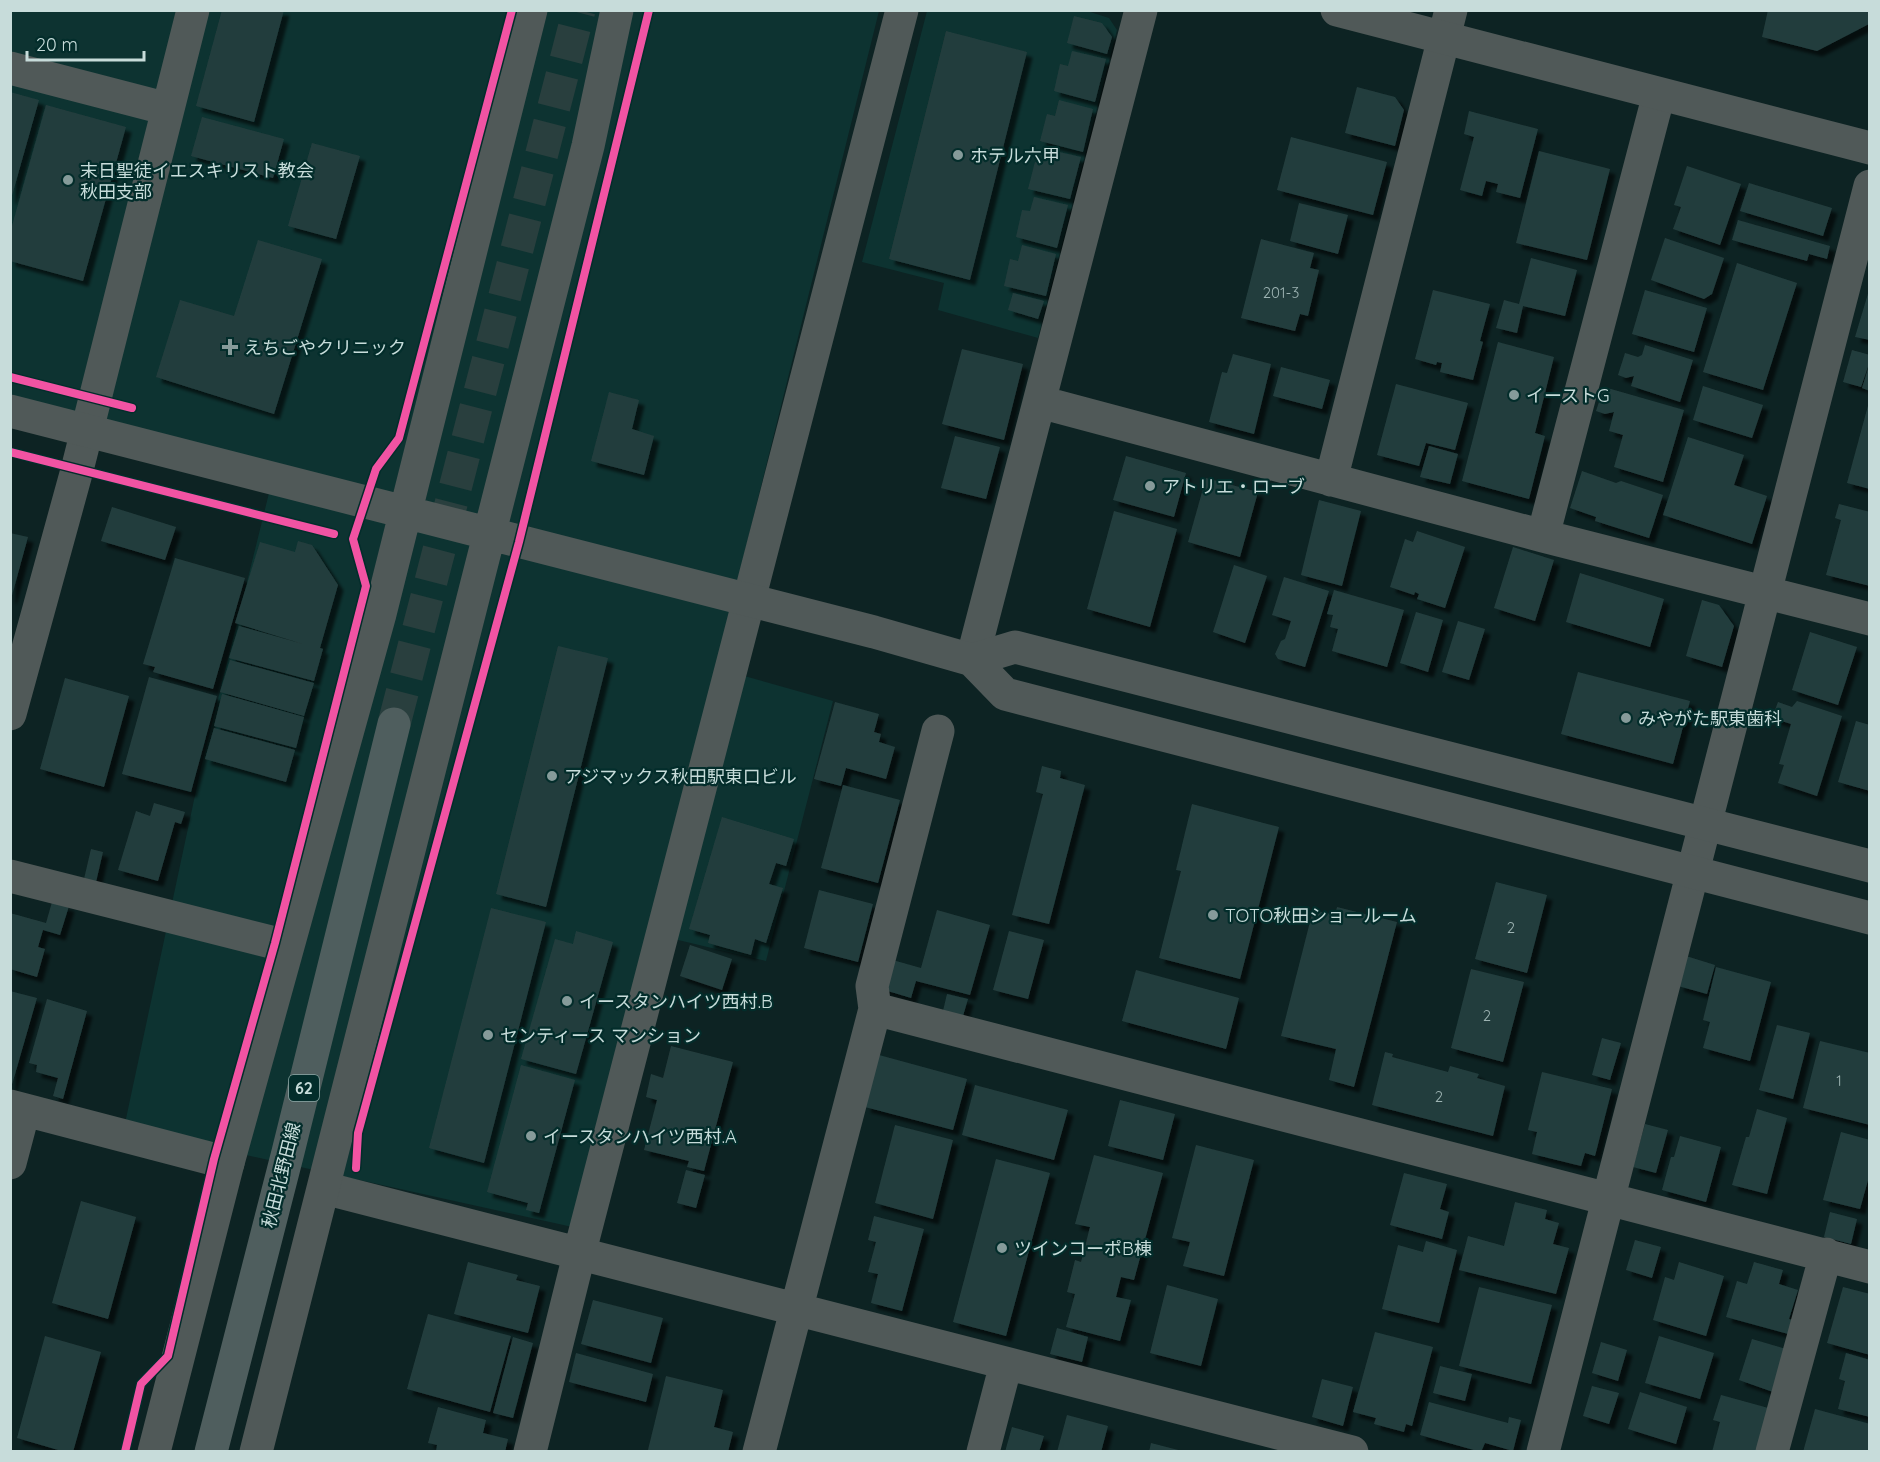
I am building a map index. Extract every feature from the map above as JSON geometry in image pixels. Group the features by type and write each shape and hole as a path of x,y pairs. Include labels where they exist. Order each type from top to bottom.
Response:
{"highway":[{"name":"秋田北野田線","path":"210,1452 394,724"}],"street":[{"path":"10,714 87,431 193,10"},
{"path":"154,1452 228,1163 406,512 531,10"},
{"path":"256,1452 588,146 617,10"},
{"path":"530,1452 902,10"},
{"path":"972,660 1141,10"},
{"path":"1337,10 1448,24 1659,94 1869,148"},
{"path":"1331,480 1448,24"},
{"path":"10,68 168,109"},
{"path":"1544,536 1659,94"},
{"path":"1543,1452 1869,186"},
{"path":"1040,402 1544,536 1869,619"},
{"path":"10,411 490,535 749,599 972,660 1005,694 1869,918"},
{"path":"972,660 1015,647 1869,866"},
{"path":"759,1452 874,1009 872,986 938,731"},
{"path":"10,876 287,946"},
{"path":"874,1009 1869,1266"},
{"path":"10,1163 17,1108 228,1163"},
{"path":"324,1188 796,1307 1333,1450"},
{"path":"1772,1452 1826,1254"},
{"path":"983,1452 1006,1364"}],"shaded area":[{"path":"1084,10 1109,18 1117,30 1038,338 938,310 944,283 862,262 927,11"},
{"path":"10,11 879,11 716,668 833,701 766,961 674,939 595,1232 124,1128 200,772 270,489 11,422"}],"building":[{"path":"222,10 284,10 254,122 196,106"},
{"path":"1768,10 1870,10 1870,21 1869,24 1817,51 1762,37"},
{"path":"1074,16 1102,23 1112,37 1107,54 1067,43"},
{"name":"ホテル六甲","path":"946,31 1027,52 970,280 889,259"},
{"path":"1072,51 1106,59 1095,102 1054,91 1060,64 1068,66"},
{"path":"1357,87 1395,97 1404,110 1395,146 1345,133"},
{"path":"10,92 39,100 11,199 10,199"},
{"path":"1059,100 1093,109 1083,152 1040,141 1047,114 1055,116"},
{"name":"末日聖徒イエスキリスト教会 秋田支部","path":"46,105 126,127 83,281 10,261 10,233"},
{"path":"1469,111 1538,129 1520,198 1496,192 1498,184 1486,181 1482,196 1460,190 1474,137 1464,134"},
{"path":"202,117 284,139 273,178 191,156"},
{"path":"1291,137 1387,162 1373,215 1277,190"},
{"path":"312,143 360,156 336,239 288,226"},
{"path":"1046,149 1081,157 1070,199 1028,189 1035,162 1043,164"},
{"path":"1539,151 1610,169 1587,260 1516,243"},
{"path":"1687,166 1741,184 1720,245 1673,229 1681,207 1674,205"},
{"path":"1749,183 1832,208 1823,236 1740,211"},
{"path":"1034,197 1068,205 1057,248 1016,237 1022,210 1030,211"},
{"path":"1299,203 1348,215 1338,254 1290,241"},
{"path":"1738,220 1830,246 1827,259 1809,254 1807,261 1732,240"},
{"path":"1665,238 1724,258 1712,294 1704,299 1651,280"},
{"path":"1261,239 1314,253 1310,268 1319,270 1308,316 1300,314 1295,331 1241,318"},
{"name":"えちごやクリニック","path":"258,240 322,259 274,414 156,377 180,300 234,316"},
{"path":"1022,245 1056,254 1046,296 1004,286 1010,259 1018,261"},
{"path":"1531,258 1577,270 1565,316 1523,306 1517,333 1496,328 1504,300 1519,304"},
{"path":"1737,263 1797,283 1763,390 1703,372"},
{"path":"1870,287 1870,340 1855,337"},
{"path":"1433,290 1490,304 1473,380 1440,372 1442,363 1437,362 1436,365 1415,359"},
{"path":"1645,290 1707,308 1694,352 1632,334"},
{"path":"1013,293 1044,301 1038,319 1008,310"},
{"name":"イーストG","path":"1498,342 1554,357 1535,433 1545,436 1529,499 1462,481"},
{"path":"1645,345 1693,360 1680,402 1631,386 1634,376 1626,378 1618,375 1625,353 1638,357 1642,355"},
{"path":"962,349 1023,364 1004,440 942,424"},
{"path":"1852,350 1870,355 1861,387 1843,382"},
{"path":"1233,354 1271,364 1254,434 1209,422 1222,372 1227,373"},
{"path":"1870,362 1870,391 1862,388"},
{"path":"1281,367 1330,380 1322,409 1273,396"},
{"path":"1396,384 1468,403 1455,450 1426,443 1419,466 1377,455"},
{"path":"1703,386 1763,405 1752,438 1693,420"},
{"path":"1604,387 1684,410 1663,482 1614,467 1623,435 1609,431 1614,412 1605,414 1596,411"},
{"path":"609,392 639,400 632,429 654,436 644,475 591,461"},
{"path":"1870,402 1870,489 1847,483"},
{"path":"955,436 1000,447 986,499 941,488"},
{"path":"1688,437 1744,455 1734,485 1767,496 1752,544 1663,515"},
{"path":"1429,446 1458,454 1450,484 1420,477"},
{"name":"アトリエ・ローブ","path":"1126,456 1186,473 1174,517 1113,500"},
{"path":"1582,471 1616,483 1621,481 1663,495 1649,538 1595,521 1596,517 1570,508"},
{"path":"1206,478 1258,492 1240,557 1188,542"},
{"path":"1319,500 1361,511 1342,586 1301,575"},
{"path":"1839,504 1870,512 1870,586 1826,575 1841,520 1835,518"},
{"path":"112,507 176,527 165,560 101,541"},
{"path":"1114,511 1177,529 1150,627 1087,609"},
{"path":"1417,531 1465,547 1445,608 1417,599 1419,594 1415,592 1414,595 1390,587 1405,539 1413,542"},
{"path":"10,533 28,537 11,599 10,599"},
{"path":"298,541 312,545 338,585 320,648 323,649 314,681 229,658 239,626 303,644 235,623 260,542 295,552"},
{"path":"1513,547 1554,560 1535,621 1494,608"},
{"path":"175,558 245,578 213,689 153,672 155,667 143,664"},
{"path":"1234,565 1267,576 1245,643 1213,632"},
{"path":"1580,573 1664,599 1650,647 1566,622"},
{"path":"1284,577 1329,591 1305,667 1278,659 1275,654 1281,641 1285,639 1291,621 1272,615"},
{"path":"1334,590 1404,610 1387,667 1332,651 1338,629 1330,627 1333,615 1327,614"},
{"path":"1702,600 1719,605 1734,626 1722,667 1686,656"},
{"path":"1416,612 1443,620 1428,672 1400,663"},
{"path":"1458,621 1485,629 1469,680 1442,672"},
{"path":"1810,632 1857,647 1838,705 1792,690"},
{"name":"アジマックス秋田駅東口ビル","path":"558,646 608,658 546,907 496,894"},
{"path":"230,660 314,683 304,716 220,692"},
{"name":"みやがた駅東歯科","path":"1578,672 1690,701 1673,764 1561,734"},
{"path":"149,677 217,696 191,792 122,774"},
{"path":"65,678 129,696 104,787 40,769"},
{"path":"222,694 304,717 296,748 214,726"},
{"path":"1797,701 1842,716 1817,796 1778,783 1784,765 1779,764 1791,724 1772,718 1778,702 1792,707"},
{"path":"835,702 879,714 874,732 881,734 879,742 895,747 886,779 846,768 841,786 814,779"},
{"path":"1856,721 1870,725 1870,791 1838,782"},
{"path":"214,728 295,750 286,782 205,759"},
{"path":"1042,766 1061,771 1060,778 1085,785 1049,924 1012,915 1043,794 1036,792"},
{"path":"843,785 900,800 878,883 821,868"},
{"path":"154,803 185,812 181,824 175,822 158,881 118,870 136,811 150,816"},
{"name":"TOTO秋田ショールーム","path":"1192,804 1279,827 1240,979 1159,958 1181,871 1176,870"},
{"path":"722,817 794,839 786,866 776,863 769,884 783,888 766,943 755,939 751,955 708,943 710,935 689,929"},
{"path":"91,849 103,852 96,882 84,879"},
{"path":"1496,882 1547,895 1527,973 1475,959"},
{"path":"819,890 873,904 858,962 804,948"},
{"path":"52,902 69,906 60,935 43,930 38,947 45,949 37,977 10,969 10,913 46,923"},
{"path":"1337,907 1397,922 1354,1087 1329,1080 1336,1049 1281,1036 1313,910 1335,915"},
{"name":"センティース マンション","path":"491,908 546,922 484,1163 429,1148"},
{"path":"937,910 990,925 970,995 916,981 911,998 881,989 889,959 921,968"},
{"name":"イースタンハイツ西村.B","path":"576,931 613,942 576,1074 521,1059 555,939 573,944"},
{"path":"1009,931 1044,940 1028,999 993,990"},
{"path":"690,945 732,959 722,990 680,976"},
{"path":"1686,956 1715,965 1707,994 1678,986"},
{"path":"1716,967 1771,982 1750,1061 1703,1048 1710,1022 1703,1020"},
{"path":"1471,969 1524,982 1503,1062 1451,1048"},
{"path":"1136,970 1239,998 1226,1049 1122,1021"},
{"path":"10,991 37,998 11,1088 10,1088"},
{"path":"947,994 968,999 963,1016 943,1011"},
{"path":"47,999 87,1011 63,1099 53,1096 58,1078 36,1072 37,1065 29,1063"},
{"path":"1777,1025 1810,1033 1793,1099 1759,1090"},
{"path":"1602,1038 1621,1043 1610,1080 1592,1075"},
{"path":"1820,1041 1870,1053 1870,1125 1803,1108"},
{"path":"671,1046 733,1062 704,1171 687,1167 689,1161 644,1150 657,1100 646,1097 651,1074 663,1078"},
{"path":"1385,1052 1393,1054 1392,1057 1448,1072 1450,1066 1479,1074 1477,1078 1505,1086 1493,1136 1372,1105"},
{"path":"879,1055 967,1079 953,1130 865,1107"},
{"name":"イースタンハイツ西村.A","path":"521,1065 575,1080 539,1213 526,1210 528,1203 487,1192"},
{"path":"1542,1072 1612,1089 1595,1156 1585,1153 1581,1166 1532,1154 1537,1132 1528,1130"},
{"path":"975,1085 1068,1110 1054,1160 962,1135"},
{"path":"1120,1100 1175,1114 1163,1160 1108,1146"},
{"path":"1757,1109 1787,1118 1767,1194 1732,1185"},
{"path":"1645,1124 1668,1130 1656,1173 1633,1167"},
{"path":"895,1125 953,1140 933,1219 875,1203"},
{"path":"1841,1132 1870,1140 1870,1173 1860,1209 1823,1200"},
{"path":"1680,1136 1721,1147 1706,1202 1662,1190 1671,1157 1674,1157"},
{"path":"1196,1145 1254,1160 1224,1276 1183,1266 1190,1242 1172,1238"},
{"path":"1094,1155 1163,1173 1134,1280 1121,1277 1116,1297 1131,1300 1120,1341 1066,1327 1075,1294 1067,1292 1075,1260 1081,1262 1090,1227 1075,1224"},
{"name":"ツインコーポB棟","path":"996,1159 1050,1173 1006,1336 953,1322"},
{"path":"686,1170 705,1175 696,1208 677,1203"},
{"path":"1404,1173 1447,1184 1440,1209 1449,1212 1442,1239 1390,1225"},
{"path":"81,1201 136,1217 108,1319 52,1303"},
{"path":"1515,1202 1547,1210 1545,1219 1559,1223 1553,1244 1569,1248 1556,1294 1459,1270 1468,1236 1504,1246"},
{"path":"1830,1212 1857,1219 1851,1244 1824,1237"},
{"path":"874,1216 924,1229 902,1311 871,1303 878,1274 868,1272 876,1242 868,1240"},
{"path":"1635,1240 1661,1247 1652,1278 1626,1270"},
{"path":"1426,1241 1457,1250 1439,1323 1382,1309 1398,1245 1423,1252"},
{"path":"468,1262 518,1275 516,1280 540,1286 528,1333 454,1314"},
{"path":"1679,1262 1724,1276 1706,1336 1653,1320 1665,1277 1674,1280"},
{"path":"1754,1262 1783,1270 1779,1284 1798,1290 1789,1319 1796,1321 1792,1335 1726,1317 1737,1281 1747,1284"},
{"path":"1167,1285 1218,1299 1201,1366 1150,1353"},
{"path":"1479,1287 1552,1305 1531,1384 1459,1366"},
{"path":"1843,1287 1870,1294 1870,1355 1827,1343"},
{"path":"593,1300 663,1318 651,1363 581,1344"},
{"path":"428,1314 511,1336 490,1412 407,1389"},
{"path":"1057,1328 1088,1337 1082,1362 1050,1354"},
{"path":"1375,1332 1433,1347 1412,1426 1406,1424 1404,1432 1374,1424 1376,1418 1353,1412"},
{"path":"45,1336 101,1352 73,1452 65,1452 17,1438"},
{"path":"1659,1336 1714,1353 1700,1399 1645,1383"},
{"path":"513,1337 533,1343 513,1418 493,1413"},
{"path":"1752,1339 1786,1349 1773,1392 1739,1380"},
{"path":"1601,1342 1627,1350 1618,1381 1592,1373"},
{"path":"576,1353 653,1374 646,1402 569,1382"},
{"path":"1846,1353 1870,1360 1870,1417 1838,1409 1845,1381 1839,1379"},
{"path":"1440,1366 1472,1374 1465,1401 1433,1393"},
{"path":"666,1376 723,1390 714,1427 733,1432 728,1452 655,1452 648,1450"},
{"path":"1322,1379 1353,1387 1343,1426 1312,1417"},
{"path":"1592,1386 1619,1393 1609,1424 1583,1416"},
{"path":"1640,1392 1687,1407 1676,1444 1628,1429"},
{"path":"1721,1395 1772,1409 1760,1452 1712,1452 1720,1422 1713,1420"},
{"path":"1429,1402 1508,1423 1509,1417 1521,1420 1513,1451 1485,1443 1481,1452 1420,1435"},
{"path":"438,1407 486,1420 483,1433 508,1439 505,1452 436,1452 437,1445 428,1443"},
{"path":"1815,1409 1870,1424 1869,1452 1803,1452"},
{"path":"1067,1415 1108,1426 1101,1452 1057,1452"},
{"path":"1012,1427 1044,1436 1039,1452 1005,1452"},
{"path":"1151,1443 1182,1451 1182,1452 1149,1452"}],"tunnel":[{"path":"394,724 579,10"}],"cycle path":[{"path":"125,1452 141,1384 168,1356 214,1159 275,943 366,586 353,539 376,469 399,438 512,10"},
{"path":"356,1168 358,1133 519,542 649,10"},
{"path":"10,377 132,408"},
{"path":"10,452 334,534"}],"place":[{"name":"ホテル六甲","path":"958,155"},
{"name":"末日聖徒イエスキリスト教会 秋田支部","path":"68,180"},
{"name":"えちごやクリニック","path":"230,347"},
{"name":"イーストG","path":"1514,395"},
{"name":"アトリエ・ローブ","path":"1150,486"},
{"name":"みやがた駅東歯科","path":"1626,718"},
{"name":"アジマックス秋田駅東口ビル","path":"552,776"},
{"name":"TOTO秋田ショールーム","path":"1213,915"},
{"name":"イースタンハイツ西村.B","path":"567,1001"},
{"name":"センティース マンション","path":"488,1035"},
{"name":"イースタンハイツ西村.A","path":"531,1136"},
{"name":"ツインコーポB棟","path":"1002,1248"}]}
